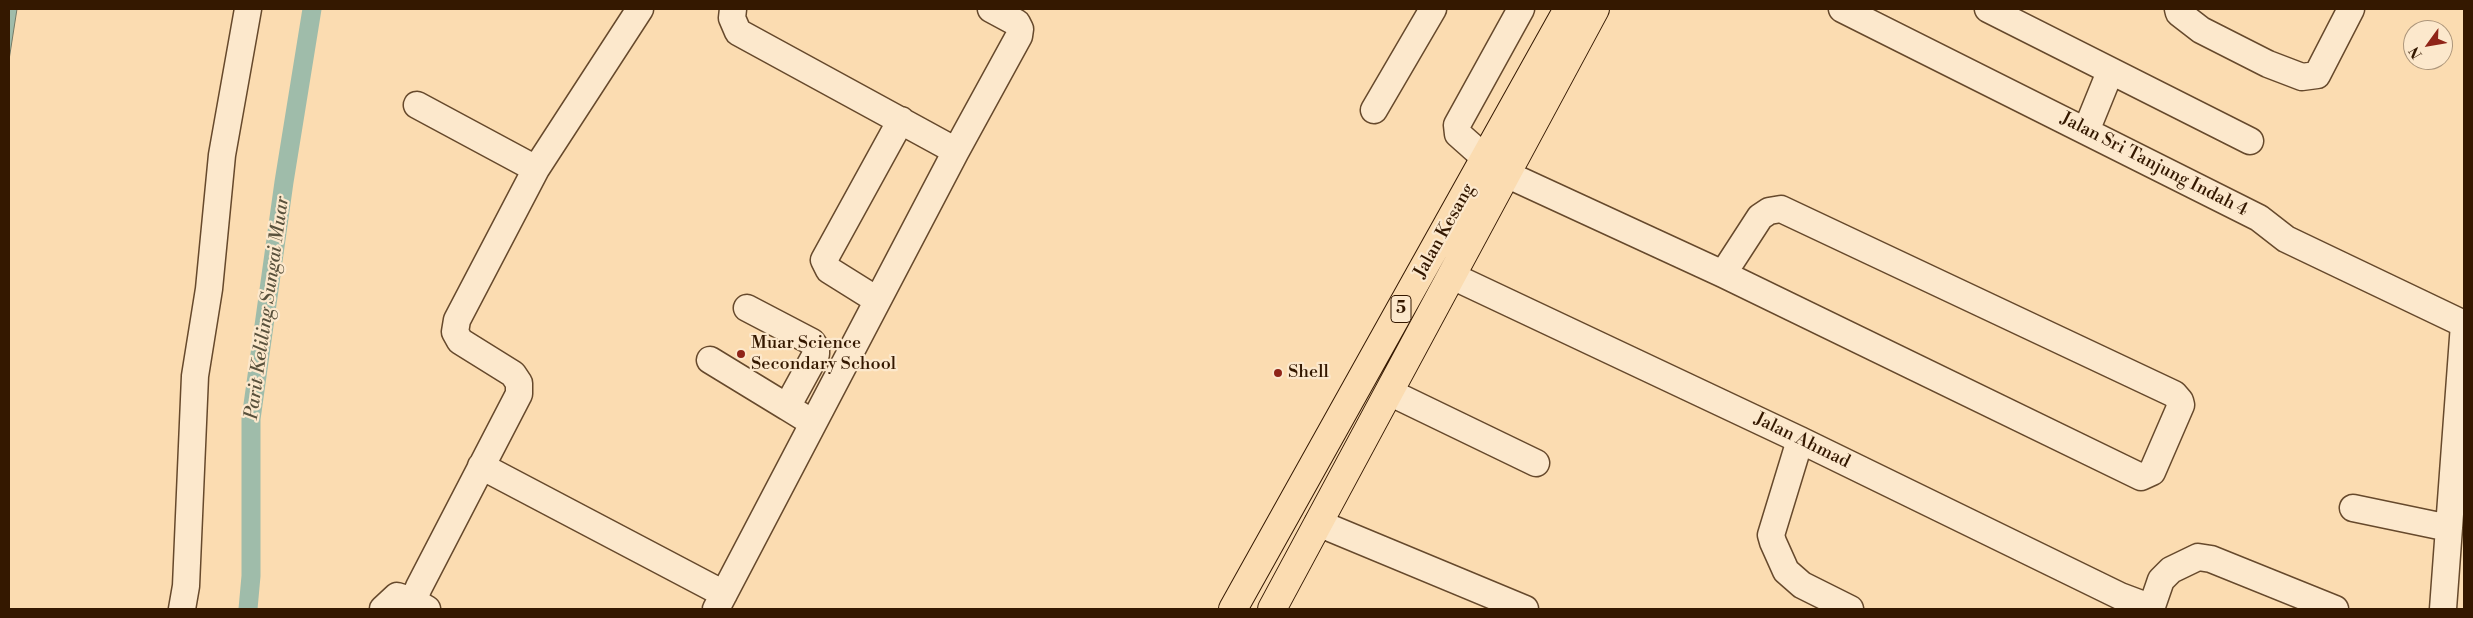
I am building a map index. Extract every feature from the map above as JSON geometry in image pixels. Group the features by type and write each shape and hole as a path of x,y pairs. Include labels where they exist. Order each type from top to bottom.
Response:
{"main road":[{"name":"Jalan Kesang","path":"1233,609 1568,9"},
{"name":"Jalan Kesang","path":"1278,607 1318,523 1452,276 1484,157 1595,9"}],"street":[{"path":"182,609 186,586 195,376 208,289 222,155 248,9"},
{"path":"384,609 397,596 420,605 424,574 519,394 519,383 513,374 460,341 455,332 458,320 536,169 640,9"},
{"path":"733,9 732,18 738,32 956,151"},
{"path":"481,466 720,602 877,300 1019,36 1020,29 1016,23 991,9"},
{"path":"1374,110 1433,9"},
{"name":"Jalan Sri Tanjung Indah 4","path":"1843,9 2259,218 2286,239 2464,324"},
{"path":"1988,9 2250,141"},
{"path":"2178,9 2179,13 2201,30 2268,64 2302,77 2317,75 2351,9"},
{"path":"1511,12 1457,125 1458,134 1484,157 1722,274 2141,477 2152,472 2181,405 2178,397 2174,394 1781,209 1769,211 1760,216 1722,274"},
{"path":"2086,131 2110,72"},
{"path":"417,105 536,169"},
{"path":"877,300 829,270 824,260 901,120"},
{"name":"Jalan Ahmad","path":"1452,276 1800,440 2120,596 2151,609"},
{"path":"747,308 812,342 816,348 816,354 787,406"},
{"path":"2443,609 2464,324"},
{"path":"710,360 813,423"},
{"path":"1389,392 1536,463"},
{"path":"1800,440 1771,535 1773,542 1786,570 1802,585 1850,609"},
{"path":"2353,508 2449,528"},
{"path":"1318,523 1525,609"},
{"path":"2151,609 2161,580 2171,570 2198,557 2211,558 2336,609"}],"shaded area":[{"path":"9,9 17,9 9,60"}],"waterway":[{"name":"Parit Keliling Sungai Muar","path":"248,609 251,576 251,419 284,182 312,9"}],"place":[{"name":"Muar Science Secondary School","path":"741,354"},
{"name":"Shell","path":"1278,373"}]}
